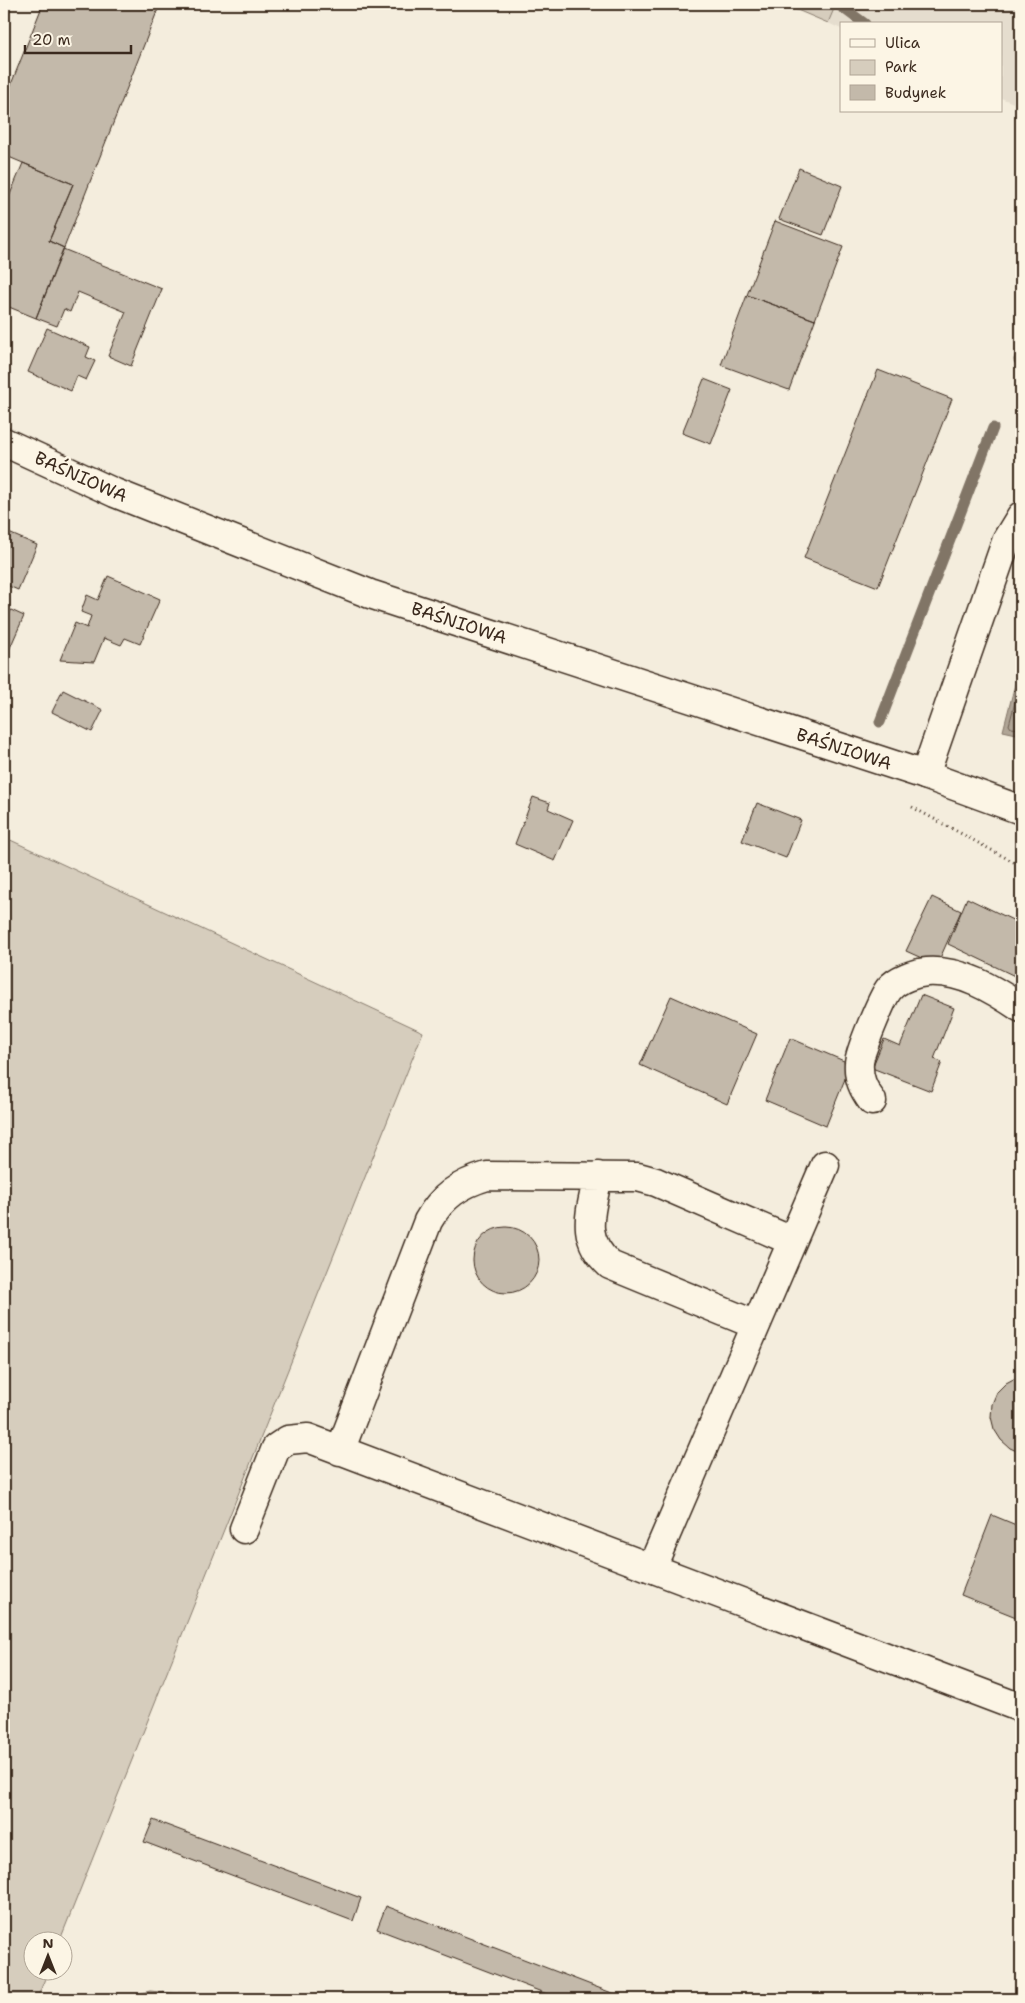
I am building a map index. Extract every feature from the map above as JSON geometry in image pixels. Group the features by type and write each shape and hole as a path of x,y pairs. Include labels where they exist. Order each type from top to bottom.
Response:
{"main road":[{"name":"BAŚNIOWA","path":"4,442 115,493 370,594 925,775 1021,810"},
{"path":"925,775 1007,539 1021,516"},
{"path":"872,1101 863,1089 859,1062 861,1050 889,989 901,980 914,974 926,972 957,974 999,993 1021,1008"},
{"path":"652,1567 825,1165"},
{"path":"340,1450 436,1206 469,1181 487,1176 638,1177 656,1182 792,1241"},
{"path":"598,1176 589,1228 592,1243 599,1255 610,1265 756,1325"},
{"path":"244,1529 276,1448 288,1440 308,1438 1021,1708"}],"path":[{"path":"908,805 1021,866"}],"shaded area":[{"path":"836,4 1021,4 1021,106 1002,98 1002,22 840,22 840,29 828,23"}],"green space":[{"path":"783,4 836,4 828,23"},
{"path":"4,837 423,1032 64,1930 22,1930 22,1980 44,1980 37,1999 4,1999"}],"water":[{"path":"1021,661 1021,735 1003,731"},
{"path":"150,1991 180,1994 192,1999 118,1999"}],"building":[{"path":"43,4 160,4 64,248 49,241 73,184 4,155 4,102"},
{"path":"23,163 73,184 49,241 64,248 36,318 4,305 4,209"},
{"path":"799,168 842,186 823,235 779,219"},
{"path":"775,221 843,247 815,320 747,295"},
{"path":"63,249 162,289 131,366 108,356 126,312 78,292 70,312 64,309 57,326 36,318"},
{"path":"747,295 815,320 789,390 721,365"},
{"path":"47,328 90,347 86,357 95,361 86,380 77,376 71,391 28,372"},
{"path":"878,370 952,399 878,587 804,558"},
{"path":"704,379 732,390 711,444 682,433"},
{"path":"4,531 37,545 18,590 4,584"},
{"path":"108,576 160,599 140,644 125,638 121,645 104,638 94,662 60,660 75,623 87,628 91,616 81,612 87,595 98,600"},
{"path":"11,610 24,616 9,650 4,648 4,627"},
{"path":"63,690 103,710 92,732 52,712"},
{"path":"533,797 550,803 548,809 573,820 555,861 515,844"},
{"path":"757,803 801,820 786,858 742,841"},
{"path":"932,897 961,911 937,965 906,951"},
{"path":"967,898 1021,924 1021,979 948,944"},
{"path":"921,995 954,1008 934,1059 942,1062 931,1091 872,1068 884,1039 900,1046"},
{"path":"671,996 757,1034 727,1104 640,1065"},
{"path":"790,1038 851,1064 826,1126 765,1100"},
{"path":"500,1227 512,1227 524,1232 534,1242 539,1254 537,1273 524,1288 512,1293 500,1293 488,1288 478,1278 473,1266 473,1254 478,1242 488,1232"},
{"path":"1021,1375 1021,1453 1010,1448 1001,1440 994,1429 991,1417 992,1404 997,1392 1006,1383"},
{"path":"992,1515 1021,1527 1021,1619 961,1595"},
{"path":"153,1820 361,1898 353,1921 144,1842"},
{"path":"386,1906 628,1999 560,1999 377,1929"}],"waterway":[{"path":"838,4 862,22"},
{"path":"1019,360 1021,353"},
{"path":"880,722 993,428"}]}
